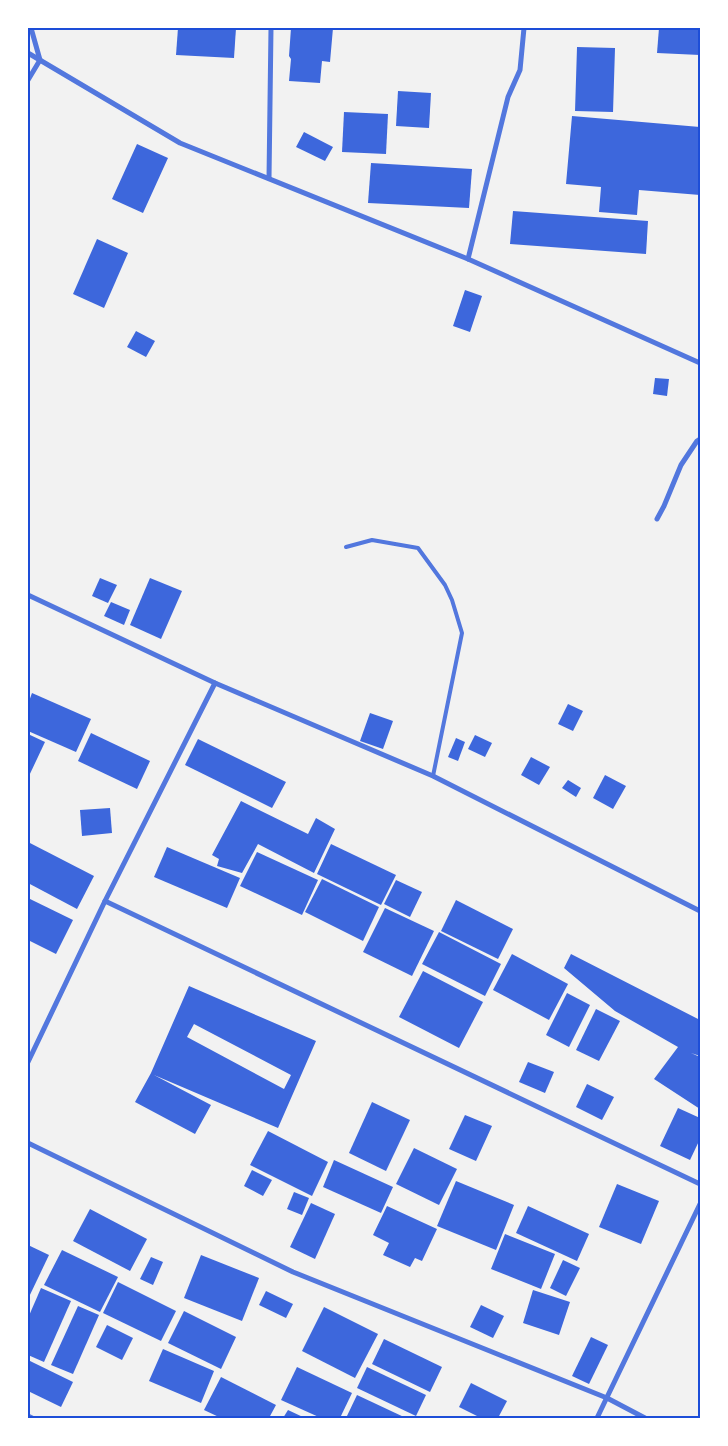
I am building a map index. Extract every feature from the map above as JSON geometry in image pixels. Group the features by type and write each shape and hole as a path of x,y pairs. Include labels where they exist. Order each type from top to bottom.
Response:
{"street":[{"path":"28,80 40,60 30,28"},
{"path":"270,178 271,28"},
{"path":"468,259 508,97 520,70 524,28"},
{"path":"28,53 180,143 468,259 700,363"},
{"path":"657,519 680,465 700,439"},
{"path":"28,595 215,683 433,776 700,911"},
{"path":"28,1062 105,901 215,683"},
{"path":"105,901 700,1184"},
{"path":"28,1144 293,1272 607,1398 645,1418"},
{"path":"597,1418 700,1204"},
{"path":"28,1416 32,1418"}],"lane":[{"path":"346,547 372,540 418,548 446,585 452,600 462,633 433,776"}],"building":[{"path":"178,28 236,28 234,58 176,55"},
{"path":"291,28 333,28 330,62 322,61 320,83 289,81"},
{"path":"659,28 700,28 700,55 657,53"},
{"path":"577,47 615,48 613,112 575,111"},
{"path":"398,91 431,93 429,128 396,126"},
{"path":"344,112 388,114 386,154 342,152"},
{"path":"572,116 700,127 700,195 639,190 637,215 599,212 601,187 566,184"},
{"path":"304,132 333,147 325,161 296,147"},
{"path":"137,144 168,158 143,213 112,199"},
{"path":"371,163 472,169 469,208 368,203"},
{"path":"513,211 648,221 646,254 510,244"},
{"path":"97,239 128,253 104,308 73,294"},
{"path":"465,290 482,296 470,332 453,326"},
{"path":"136,331 155,341 146,357 127,347"},
{"path":"655,378 669,379 667,396 653,394"},
{"path":"100,578 117,585 108,603 92,596"},
{"path":"150,578 182,591 161,639 130,625"},
{"path":"111,602 130,610 124,625 104,616"},
{"path":"32,693 91,719 76,752 28,731 28,704"},
{"path":"568,704 583,711 573,731 558,724"},
{"path":"370,713 393,721 383,749 360,741"},
{"path":"91,733 150,761 137,789 78,761"},
{"path":"28,734 45,742 28,778"},
{"path":"475,735 492,743 485,757 468,749"},
{"path":"456,738 465,742 458,761 448,757"},
{"path":"198,739 286,782 272,808 185,765"},
{"path":"531,757 550,767 539,785 521,775"},
{"path":"605,775 626,786 613,809 593,798"},
{"path":"568,780 581,788 576,797 562,788"},
{"path":"241,801 308,834 316,818 335,829 314,873 258,844 242,873 217,866 219,859 212,855"},
{"path":"110,808 112,833 82,836 80,810"},
{"path":"28,842 94,876 77,909 28,883"},
{"path":"331,844 396,875 381,905 317,874"},
{"path":"167,847 240,878 227,908 154,877"},
{"path":"257,852 318,880 302,915 240,886"},
{"path":"322,879 379,907 363,941 305,912"},
{"path":"396,880 422,892 410,917 384,904"},
{"path":"28,898 73,920 56,954 28,940"},
{"path":"456,900 513,929 498,959 441,931"},
{"path":"385,908 434,931 412,976 363,952"},
{"path":"439,932 501,964 485,996 422,964"},
{"path":"512,954 568,984 549,1020 493,990"},
{"path":"571,954 700,1020 700,1056 691,1053 700,1057 700,1109 654,1079 678,1047 615,1011 564,968"},
{"path":"423,971 483,1002 459,1048 399,1017"},
{"path":"189,986 316,1041 278,1128 154,1075 211,1105 195,1134 135,1102 151,1073","holes":["194,1024 291,1075 284,1089 187,1037"]},
{"path":"567,993 590,1005 569,1047 546,1035"},
{"path":"596,1009 620,1021 599,1061 576,1050"},
{"path":"528,1062 554,1072 545,1093 519,1082"},
{"path":"587,1084 614,1097 602,1120 576,1107"},
{"path":"372,1102 410,1120 386,1171 349,1153"},
{"path":"678,1108 700,1118 700,1139 690,1160 660,1146"},
{"path":"465,1115 492,1126 476,1161 449,1149"},
{"path":"268,1131 328,1162 312,1196 250,1165"},
{"path":"414,1148 457,1169 439,1205 396,1184"},
{"path":"334,1160 393,1187 381,1213 323,1187"},
{"path":"252,1170 272,1180 263,1196 244,1186"},
{"path":"456,1181 514,1205 496,1250 437,1226"},
{"path":"617,1184 659,1201 641,1244 599,1227"},
{"path":"294,1192 309,1198 302,1215 287,1209"},
{"path":"311,1203 335,1214 315,1259 290,1247"},
{"path":"387,1206 437,1229 422,1261 415,1258 410,1267 383,1255 389,1243 373,1235"},
{"path":"528,1206 589,1234 577,1261 516,1233"},
{"path":"90,1209 147,1239 130,1271 73,1241"},
{"path":"505,1234 555,1254 541,1289 491,1269"},
{"path":"28,1245 49,1255 28,1299"},
{"path":"62,1250 118,1277 100,1312 44,1285"},
{"path":"201,1255 259,1278 242,1321 184,1298"},
{"path":"151,1257 163,1262 153,1285 140,1279"},
{"path":"563,1260 580,1268 566,1296 550,1288"},
{"path":"118,1282 176,1311 161,1341 103,1313"},
{"path":"41,1288 71,1301 44,1362 28,1355 28,1318"},
{"path":"533,1290 570,1302 559,1335 523,1323"},
{"path":"266,1291 293,1304 286,1318 259,1305"},
{"path":"481,1305 504,1316 493,1338 470,1327"},
{"path":"78,1306 99,1315 73,1374 51,1365"},
{"path":"324,1307 378,1334 355,1378 302,1351"},
{"path":"184,1311 236,1337 221,1369 168,1343"},
{"path":"107,1325 133,1338 122,1360 96,1347"},
{"path":"591,1337 608,1345 589,1384 572,1376"},
{"path":"384,1339 442,1367 430,1392 372,1364"},
{"path":"163,1349 214,1371 201,1403 149,1381"},
{"path":"28,1360 73,1382 61,1407 28,1391"},
{"path":"297,1367 352,1393 340,1418 321,1418 281,1400"},
{"path":"367,1367 426,1395 416,1416 357,1388"},
{"path":"221,1377 276,1405 269,1418 221,1418 204,1410"},
{"path":"471,1383 507,1401 498,1418 481,1418 459,1407"},
{"path":"357,1395 406,1418 346,1418"},
{"path":"288,1410 305,1418 283,1418"}]}
